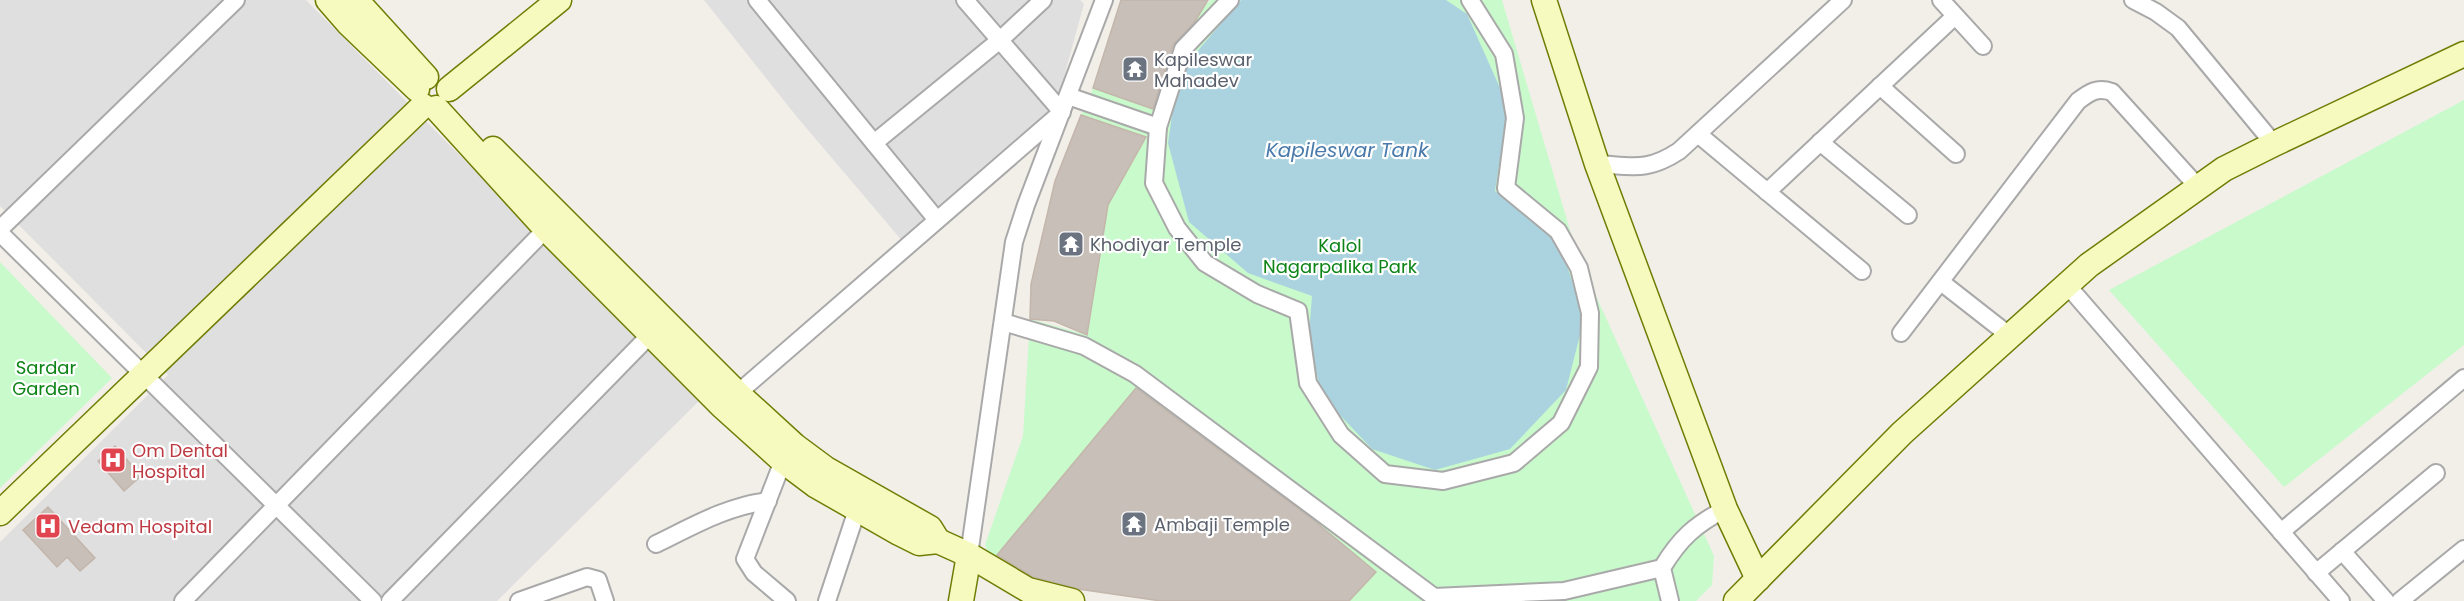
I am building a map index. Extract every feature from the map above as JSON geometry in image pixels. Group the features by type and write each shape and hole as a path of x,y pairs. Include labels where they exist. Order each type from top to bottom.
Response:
{"street":[{"path":"236,0 0,231 143,376 373,601"},
{"path":"328,0 356,31 434,93 730,400 783,461 815,485 919,543 938,541 969,555 1022,596 1072,601"},
{"path":"0,513 434,93 535,0"},
{"path":"434,93 559,0"},
{"path":"757,0 937,220"},
{"path":"965,0 999,40 1065,104 1158,127"},
{"path":"874,143 999,40 1043,0"},
{"path":"962,601 1014,242 1104,0"},
{"path":"1230,0 1184,49 1158,127 1155,183 1177,228 1205,263 1257,294 1298,311 1308,383 1341,435 1385,474 1443,481 1514,463 1561,423 1589,367 1590,313 1579,268 1558,231 1506,188 1515,118 1504,54 1470,0"},
{"path":"1544,0 1597,164 1725,509 1758,579"},
{"path":"1597,164 1648,167 1664,161 1698,134 1843,0"},
{"path":"1941,0 1983,46"},
{"path":"2133,0 2156,12 2178,28 2274,144"},
{"path":"364,3 434,93 546,229 651,334 730,400 837,475 930,528 938,541"},
{"path":"1767,192 1955,16"},
{"path":"1736,601 1902,433 2089,265 2224,169 2464,54"},
{"path":"1880,86 1956,154"},
{"path":"1901,333 2078,101 2090,92 2102,88 2112,92 2198,187"},
{"path":"730,400 937,220 1065,104"},
{"path":"1698,134 1862,271"},
{"path":"1820,142 1908,215"},
{"path":"183,601 546,229"},
{"path":"1941,282 2010,336"},
{"path":"2067,285 2340,601"},
{"path":"1003,322 1084,346 1135,374 1434,597 1563,596 1662,568 1675,547 1698,524 1725,509"},
{"path":"390,601 651,334"},
{"path":"2281,532 2464,378"},
{"path":"783,461 745,559 754,573 787,601"},
{"path":"2316,573 2436,473"},
{"path":"656,544 726,510 745,504 768,501"},
{"path":"827,601 857,510"},
{"path":"2400,601 2464,549"},
{"path":"2342,551 2386,601"},
{"path":"1662,568 1670,601"},
{"path":"519,601 587,577 598,580 605,601"}],"shaded area":[{"path":"0,0 306,0 701,399 497,601 0,601 0,542 168,375 0,206"},
{"path":"704,0 1080,0 1084,4 1054,113 904,243 797,117"}],"green space":[{"name":"Kalol Nagarpalika Park","path":"1211,0 1502,0 1577,254 1714,556 1712,585 1696,601 1349,601 1376,572 1271,486 1136,388 992,561 985,545 1023,436 1030,319 1087,335 1108,205 1146,138 1081,115 1093,88 1160,112 1176,50 1205,5"},
{"path":"2464,100 2464,345 2284,487 2109,290"},
{"name":"Sardar Garden","path":"0,262 112,378 0,488"}],"water":[{"name":"Kapileswar Tank","path":"1241,0 1446,0 1467,14 1508,106 1495,191 1559,241 1584,319 1566,390 1510,449 1435,470 1372,449 1321,395 1309,334 1312,296 1248,273 1189,222 1168,143 1178,74"}],"building":[{"name":"Kapileswar Mahadev","path":"1121,0 1208,0 1194,23 1173,45 1153,109 1093,88"},
{"name":"Khodiyar Temple","path":"1081,115 1146,137 1108,205 1087,335 1054,321 1030,319 1031,284 1055,181"},
{"name":"Ambaji Temple","path":"1136,388 1311,518 1376,572 1349,601 1161,601 1078,589 1033,577 997,555"},
{"path":"115,446 141,476 124,491 98,461"},
{"path":"48,507 95,558 80,571 67,557 57,567 23,530"}],"place":[{"name":"Kapileswar Mahadev","path":"1135,69"},
{"name":"Khodiyar Temple","path":"1071,244"},
{"name":"Om Dental Hospital","path":"113,460"},
{"name":"Ambaji Temple","path":"1134,524"},
{"name":"Vedam Hospital","path":"48,526"}]}
